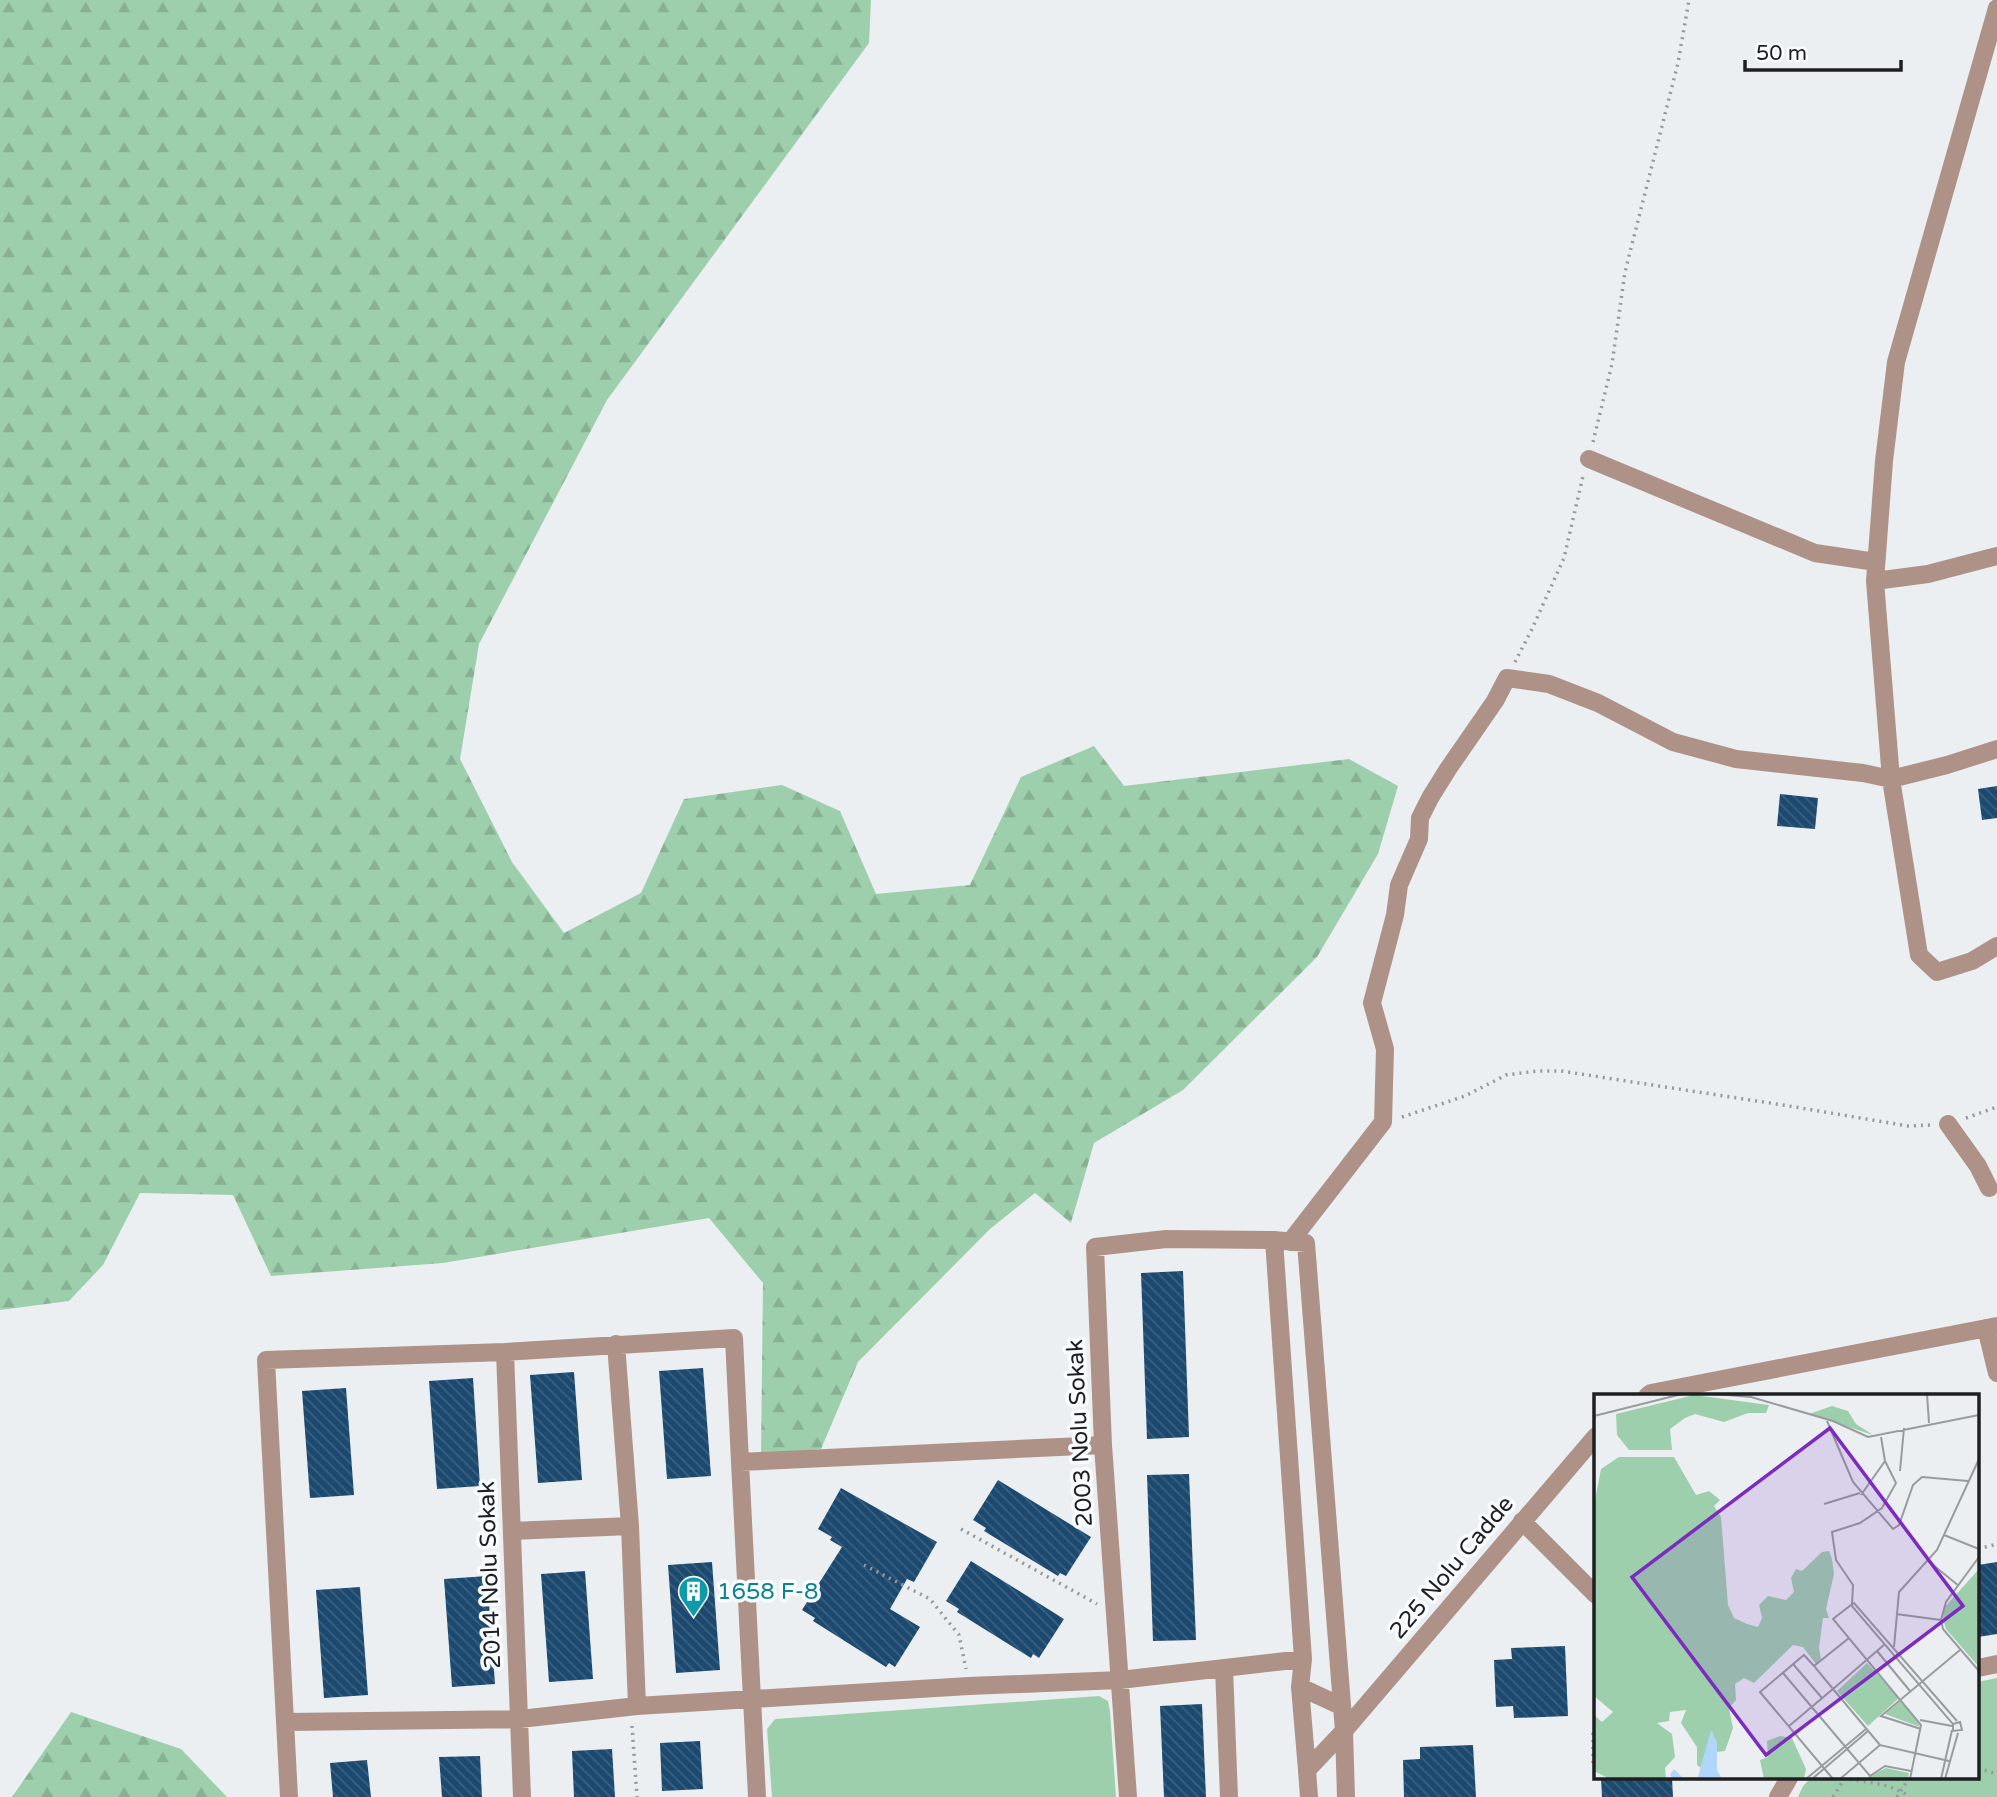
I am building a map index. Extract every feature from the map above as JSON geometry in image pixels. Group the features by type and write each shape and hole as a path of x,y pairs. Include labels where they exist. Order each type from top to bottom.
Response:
{"street":[{"path":"1997,8 1896,362 1884,461 1875,581 1891,779 1919,955 1937,972 1972,961 1997,946"},
{"path":"1589,459 1815,553 1876,562"},
{"path":"1875,581 1928,574 1997,556"},
{"path":"1309,1797 1300,1687 1303,1659 1282,1241 1383,1122 1385,1049 1372,1003 1395,915 1399,885 1419,839 1420,818 1430,798 1495,701 1507,678 1549,684 1598,703 1673,742 1736,758 1863,773 1891,779 1997,749"},
{"path":"1948,1124 1978,1166 1989,1188"},
{"name":"2003 Nolu Sokak","path":"1128,1797 1103,1445 1095,1247 1166,1239 1282,1241"},
{"path":"1282,1241 1306,1244 1344,1731 1346,1797"},
{"path":"1650,1394 1991,1327 1997,1373"},
{"path":"289,1797 266,1360 505,1352 734,1338 757,1797"},
{"path":"616,1344 630,1527 634,1706"},
{"name":"2014 Nolu Sokak","path":"505,1352 522,1797"},
{"name":"225 Nolu Cadde","path":"1307,1770 1344,1731 1594,1438"},
{"path":"740,1462 1103,1445"},
{"path":"1522,1521 1594,1593"},
{"path":"512,1531 630,1527"},
{"path":"286,1722 520,1720 634,1706 1120,1680 1303,1659"},
{"path":"1224,1668 1229,1797"},
{"path":"1300,1687 1341,1706"},
{"path":"1778,1797 1786,1780"}],"path":[{"path":"1507,678 1564,558 1579,488 1589,459 1612,364 1625,272 1678,64 1689,0"},
{"path":"1383,1122 1465,1096 1506,1075 1537,1071 1561,1071 1908,1126 1948,1124 1997,1107"},
{"path":"961,1528 1115,1614"},
{"path":"1980,1548 1997,1544"},
{"path":"864,1565 930,1600 959,1635 970,1686"},
{"path":"634,1706 637,1797"},
{"path":"1593,1763 1594,1732"},
{"path":"1980,1770 1997,1774"},
{"path":"1833,1797 1842,1780"},
{"path":"1862,1780 1897,1788 1910,1797"},
{"path":"1897,1797 1907,1780"}],"green space":[{"path":"0,0 871,0 869,43 607,400 479,644 460,759 512,862 564,933 641,893 684,799 782,785 840,811 876,894 970,885 1021,777 1094,746 1124,786 1349,759 1398,786 1378,854 1317,957 1183,1090 1094,1143 1071,1223 1035,1193 990,1229 858,1362 821,1449 761,1454 763,1283 709,1218 443,1263 271,1276 233,1195 140,1193 103,1265 69,1301 0,1310"},
{"path":"1997,1678 1997,1797 1798,1797 1809,1780 1980,1780 1980,1682"},
{"path":"1099,1696 1108,1701 1110,1711 1116,1797 772,1797 767,1729 775,1719"},
{"path":"71,1712 181,1749 227,1797 12,1797"}],"building":[{"path":"1997,786 1997,818 1982,820 1978,789"},
{"path":"1780,794 1818,798 1815,829 1777,826"},
{"path":"1183,1271 1189,1437 1147,1439 1141,1273"},
{"path":"703,1368 711,1476 667,1479 659,1371"},
{"path":"574,1372 582,1480 538,1483 530,1375"},
{"path":"473,1378 480,1486 437,1489 429,1381"},
{"path":"346,1388 354,1495 310,1498 302,1391"},
{"path":"1189,1474 1196,1640 1153,1641 1147,1475"},
{"path":"998,1480 1091,1537 1066,1576 1060,1573 1058,1576 984,1531 986,1528 973,1520"},
{"path":"841,1488 937,1542 914,1582 907,1579 890,1609 920,1627 895,1667 889,1663 886,1667 813,1621 815,1618 802,1610 842,1547 818,1529"},
{"path":"971,1561 1064,1619 1039,1658 1033,1654 1031,1658 957,1612 959,1609 946,1601"},
{"name":"1658 F-8","path":"712,1562 720,1670 676,1673 668,1565"},
{"path":"1997,1562 1997,1634 1980,1637 1980,1565"},
{"path":"585,1571 593,1679 549,1682 541,1574"},
{"path":"487,1576 495,1684 452,1687 444,1579"},
{"path":"360,1587 368,1695 324,1698 316,1590"},
{"path":"1565,1646 1568,1716 1514,1718 1513,1706 1496,1707 1494,1660 1512,1659 1511,1648"},
{"path":"1202,1704 1206,1797 1164,1797 1160,1706"},
{"path":"700,1741 703,1789 662,1791 660,1743"},
{"path":"1473,1745 1476,1797 1404,1797 1403,1760 1420,1759 1420,1747"},
{"path":"612,1749 615,1797 574,1797 572,1751"},
{"path":"480,1756 482,1797 442,1797 439,1757"},
{"path":"367,1760 371,1797 333,1797 330,1763"},
{"path":"1601,1780 1672,1780 1673,1797 1602,1797"}],"place":[{"name":"1658 F-8","path":"694,1618"}]}
